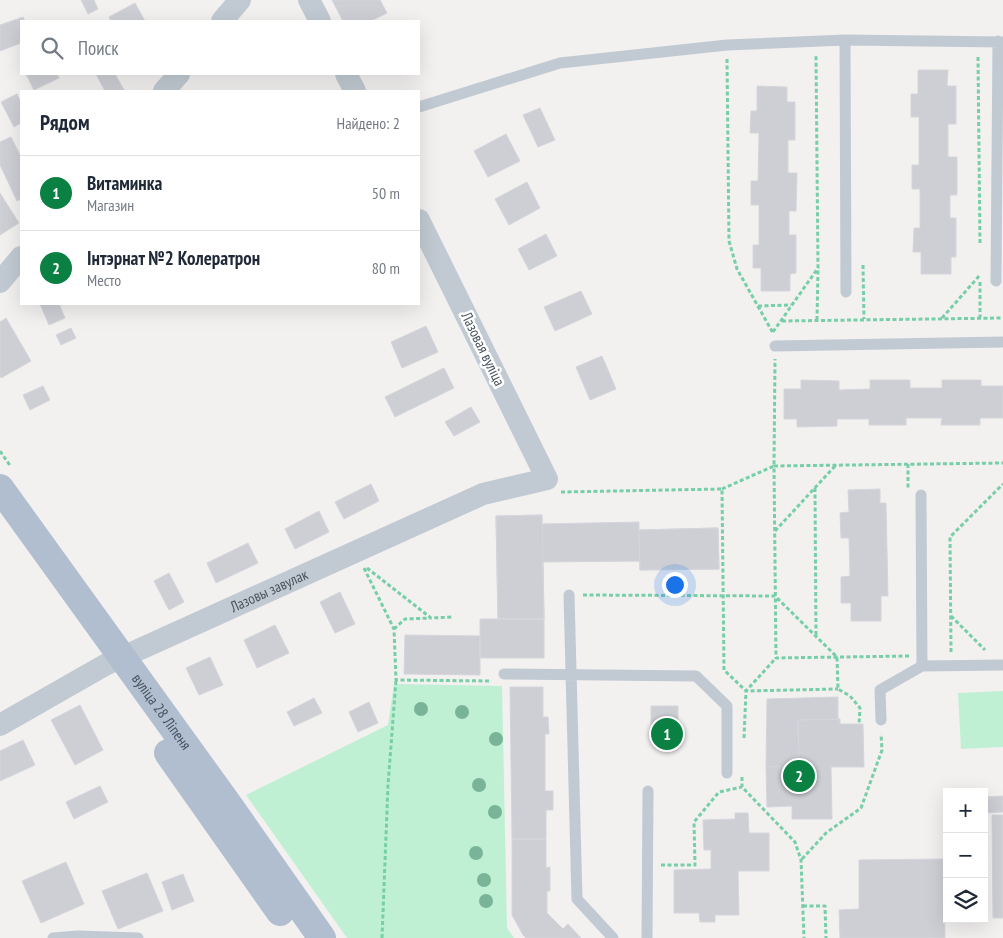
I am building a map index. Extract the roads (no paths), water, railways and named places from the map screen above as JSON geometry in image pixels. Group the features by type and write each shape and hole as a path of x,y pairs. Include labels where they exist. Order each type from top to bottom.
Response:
{"main road":[{"name":"вуліца 28 Ліпеня","path":"0,488 299,938"},
{"name":"вуліца 28 Ліпеня","path":"0,518 228,804 322,938"}],"street":[{"path":"223,20 240,0"},
{"path":"309,0 319,20"},
{"path":"165,90 178,75"},
{"path":"347,75 354,90"},
{"name":"Лазовая вуліца","path":"420,222 550,485"},
{"path":"0,282 20,258"},
{"name":"Лазовы завулак","path":"0,725 114,662 483,494 550,485"}],"lane":[{"path":"420,108 560,62 711,46 845,46 1000,42 998,54 996,280"},
{"path":"845,46 846,292"},
{"path":"775,346 1003,342"},
{"path":"921,495 922,661"},
{"path":"569,595 577,899 613,938"},
{"path":"881,720 880,690 922,661 1003,665"},
{"path":"504,674 696,676 727,706 727,773"},
{"path":"648,791 648,938"},
{"path":"53,938 78,936 138,938"}],"place":[{"name":"Витаминка","path":"667,734"},
{"name":"Інтэрнат №2 Колератрон","path":"799,776"}]}
